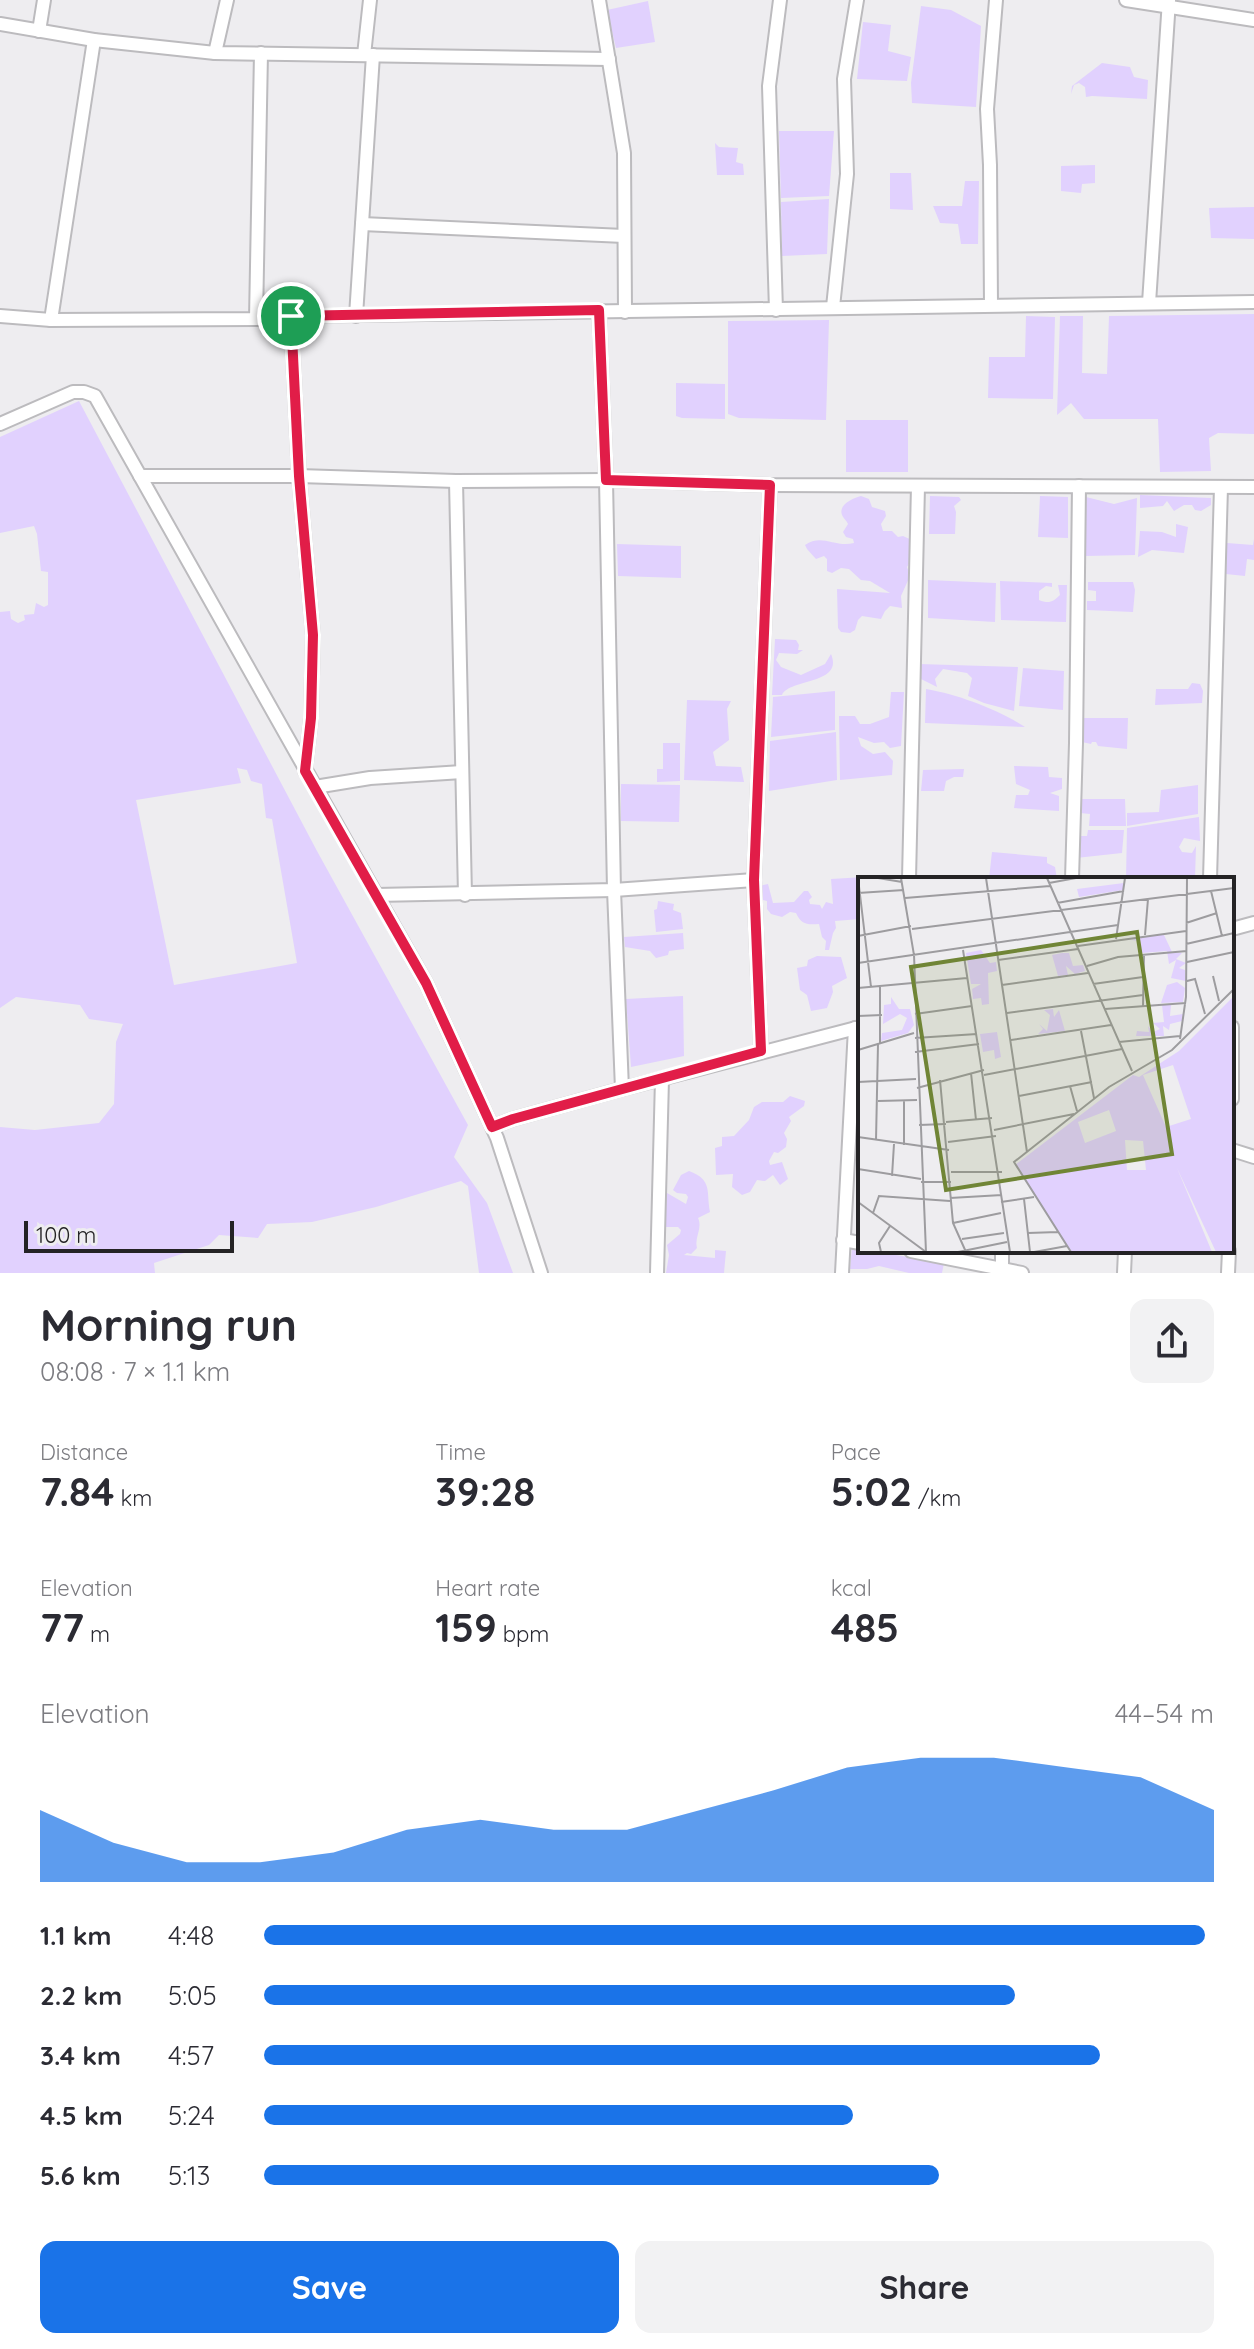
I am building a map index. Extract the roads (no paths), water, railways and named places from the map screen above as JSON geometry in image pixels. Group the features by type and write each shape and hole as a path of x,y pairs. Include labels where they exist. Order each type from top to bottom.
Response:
{"street":[{"path":"39,31 44,0"},
{"path":"215,53 227,0"},
{"path":"356,316 370,0"},
{"path":"599,0 624,153 625,312"},
{"path":"776,310 769,86 780,0"},
{"path":"833,307 847,174 844,79 857,0"},
{"path":"991,305 987,109 996,0"},
{"path":"1126,0 1169,4 1254,20"},
{"path":"1149,303 1169,4"},
{"path":"0,24 94,40 215,53 609,59"},
{"path":"51,320 94,40"},
{"path":"256,319 261,53"},
{"path":"362,224 624,236"},
{"path":"0,316 51,320 256,319 599,310 1254,302"},
{"path":"599,310 622,1089"},
{"path":"291,316 299,476 313,635 311,718 305,771"},
{"path":"0,424 73,392 95,396 426,983 492,1127 541,1273"},
{"path":"140,476 606,480 770,485 1254,487"},
{"path":"456,481 465,895"},
{"path":"761,1051 754,880 770,485"},
{"path":"909,877 918,486"},
{"path":"1072,877 1079,486"},
{"path":"1210,877 1221,487"},
{"path":"315,787 370,778 462,772"},
{"path":"376,895 614,890 754,880"},
{"path":"1234,928 1254,923"},
{"path":"492,1127 761,1051 858,1028 842,1273"},
{"path":"657,1273 662,1079"},
{"path":"1234,1151 1254,1157"},
{"path":"843,1240 858,1243"},
{"path":"924,1253 1022,1273"},
{"path":"1002,1253 1002,1270"},
{"path":"1124,1273 1125,1253"},
{"path":"1228,1273 1229,1253"}]}
